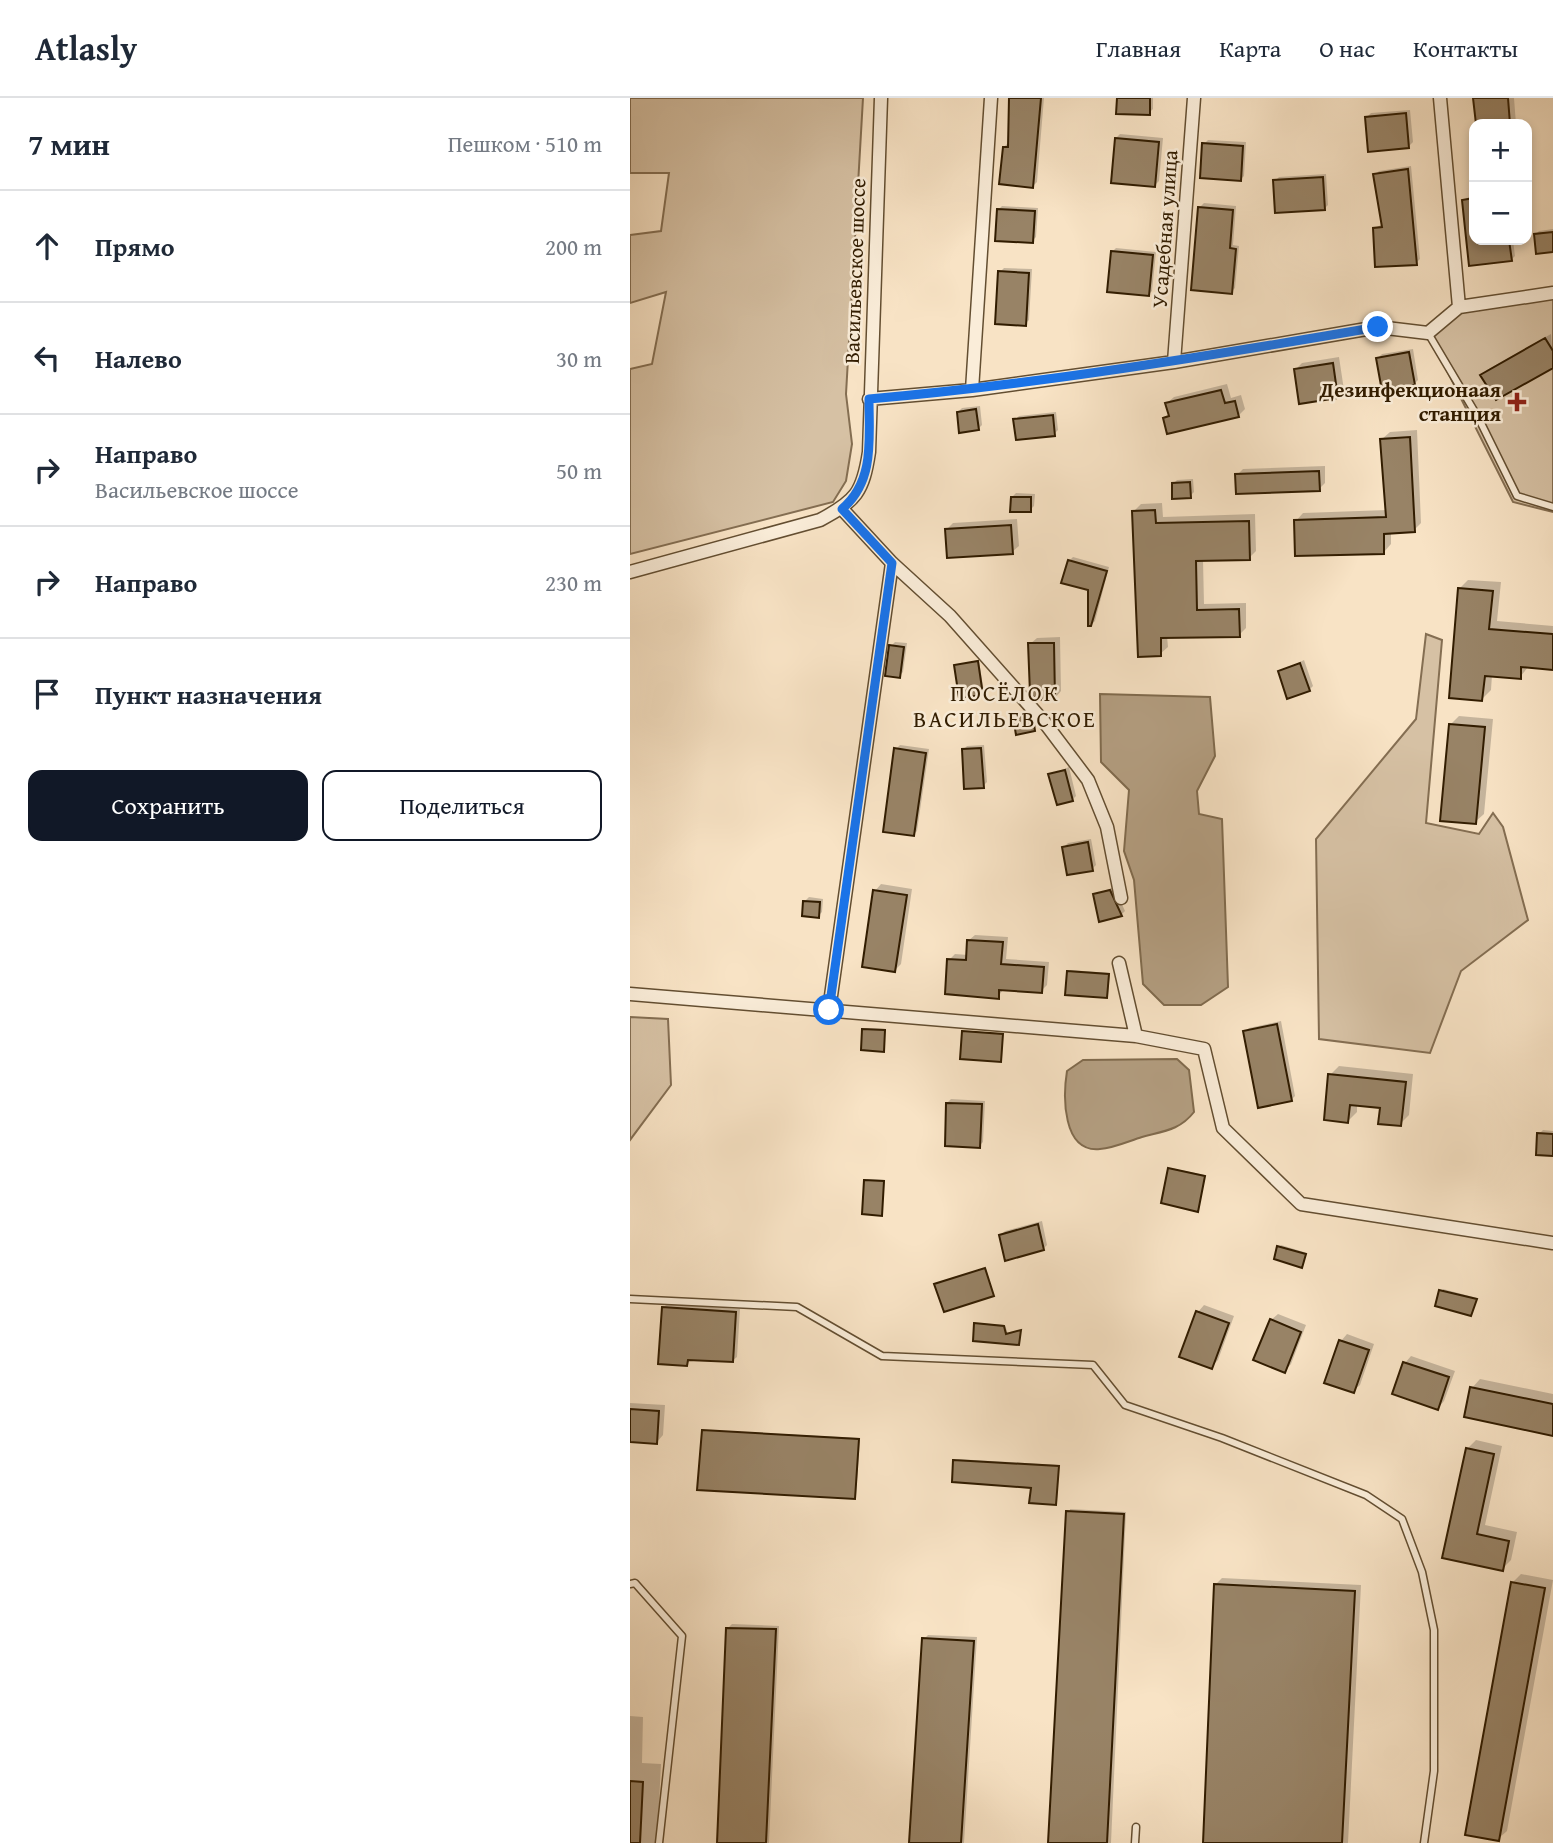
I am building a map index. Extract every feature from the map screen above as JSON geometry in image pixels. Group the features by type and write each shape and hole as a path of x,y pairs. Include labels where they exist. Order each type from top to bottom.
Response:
{"street":[{"name":"Васильевское шоссе","path":"630,572 820,520 842,509 858,496 865,474 881,98"},
{"path":"972,390 990,98"},
{"name":"Усадебная улица","path":"1174,362 1194,98"},
{"path":"1440,98 1459,307"},
{"path":"869,399 972,390 1174,362 1378,327 1428,333 1459,307 1553,293"},
{"path":"842,509 892,563 959,627 1045,723 1088,780 1107,827 1121,898"},
{"path":"829,1010 892,563"},
{"path":"1119,963 1136,1036"},
{"path":"630,993 1136,1036 1204,1049 1223,1128 1301,1204 1553,1243"}],"lane":[{"path":"1428,333 1479,419 1517,496 1553,507"},
{"path":"630,1299 797,1307 882,1356 1093,1365 1125,1405 1222,1438 1366,1495 1402,1519 1422,1572 1434,1630 1434,1771 1424,1843"},
{"path":"630,1584 635,1583 682,1636 659,1843"},
{"path":"1135,1843 1136,1827"}],"shaded area":[{"path":"630,98 863,98 846,394 852,444 846,481 833,502 630,554 630,369 652,364 666,292 630,303 630,235 661,231 669,173 630,173"},
{"path":"1553,293 1553,512 1513,502 1428,333 1459,307"},
{"path":"1426,634 1442,640 1426,823 1479,834 1493,813 1503,827 1528,920 1461,971 1430,1053 1319,1039 1316,839 1416,719"},
{"path":"1100,694 1210,697 1215,756 1197,791 1199,814 1222,819 1228,987 1201,1005 1164,1005 1143,984 1134,880 1124,851 1129,790 1101,762"},
{"path":"630,1017 668,1019 671,1085 630,1140"},
{"path":"1177,1059 1189,1070 1194,1112 1189,1118 1171,1129 1111,1147 1088,1148 1078,1142 1068,1121 1065,1094 1067,1071 1083,1060"}],"building":[{"path":"1009,98 1041,98 1033,188 999,184 1003,147 1008,147"},
{"path":"1117,98 1150,98 1150,115 1116,114"},
{"path":"1473,98 1508,98 1510,119 1475,119"},
{"path":"1406,113 1409,148 1368,152 1365,117"},
{"path":"1115,138 1159,142 1155,187 1111,183"},
{"path":"1202,143 1243,146 1241,181 1200,178"},
{"path":"1408,169 1417,265 1375,267 1373,228 1382,227 1373,174"},
{"path":"1323,177 1325,210 1275,213 1273,180"},
{"path":"1469,199 1469,245 1510,245 1512,261 1469,266 1462,200"},
{"path":"1198,207 1233,210 1230,248 1236,249 1232,294 1191,290"},
{"path":"997,209 1035,211 1033,243 995,241"},
{"path":"1553,232 1553,252 1536,254 1534,234"},
{"path":"1111,251 1153,255 1149,296 1107,292"},
{"path":"998,271 1029,273 1026,326 995,324"},
{"path":"1545,338 1553,351 1553,368 1496,400 1480,375"},
{"path":"1409,352 1415,385 1382,391 1376,358"},
{"path":"1333,363 1338,398 1299,404 1294,369"},
{"path":"1221,390 1225,403 1235,401 1239,417 1167,434 1163,418 1169,416 1165,403"},
{"path":"976,409 979,430 959,433 957,412"},
{"path":"1053,415 1055,436 1016,440 1013,419"},
{"path":"1410,437 1415,532 1384,534 1384,554 1295,556 1294,520 1386,517 1380,439"},
{"path":"1319,471 1320,491 1236,494 1235,474"},
{"path":"1190,482 1191,498 1172,499 1172,483"},
{"path":"1011,497 1031,497 1031,512 1010,512"},
{"path":"1155,510 1156,523 1249,521 1250,560 1196,561 1197,610 1239,609 1240,637 1161,638 1161,656 1138,657 1132,511"},
{"path":"1011,525 1013,554 947,558 945,529"},
{"path":"1068,560 1107,571 1091,626 1088,626 1088,590 1061,583"},
{"path":"1458,588 1493,591 1489,629 1553,634 1553,670 1521,667 1521,679 1485,676 1482,701 1449,698"},
{"path":"1028,643 1054,643 1055,699 1036,700 1030,693"},
{"path":"889,645 904,647 900,678 885,676"},
{"path":"978,661 983,695 959,698 954,665"},
{"path":"1300,663 1310,691 1287,699 1278,671"},
{"path":"1026,714 1034,724 1035,731 1016,735 1013,717"},
{"path":"1449,724 1485,727 1476,824 1440,821"},
{"path":"894,748 926,753 914,836 883,832"},
{"path":"981,748 984,788 964,789 962,749"},
{"path":"1065,770 1073,801 1057,805 1048,774"},
{"path":"1088,842 1093,871 1067,875 1062,847"},
{"path":"873,890 907,895 895,972 862,967"},
{"path":"1110,890 1122,916 1099,922 1093,894"},
{"path":"803,901 820,902 819,918 802,916"},
{"path":"967,940 1003,942 1001,964 1044,967 1042,993 999,990 999,999 945,994 947,959 966,960"},
{"path":"1067,971 1109,974 1107,998 1065,995"},
{"path":"1277,1024 1292,1101 1258,1108 1243,1031"},
{"path":"862,1029 885,1030 884,1052 861,1050"},
{"path":"962,1031 1003,1034 1001,1062 960,1059"},
{"path":"1328,1074 1406,1082 1401,1126 1378,1124 1380,1108 1350,1105 1348,1123 1324,1120"},
{"path":"946,1103 982,1104 980,1148 945,1146"},
{"path":"1537,1133 1553,1134 1553,1156 1536,1155"},
{"path":"1168,1168 1205,1176 1198,1212 1161,1203"},
{"path":"864,1180 884,1181 882,1216 862,1214"},
{"path":"1038,1224 1044,1250 1005,1261 999,1235"},
{"path":"1277,1246 1306,1254 1302,1268 1274,1259"},
{"path":"985,1268 994,1296 944,1312 934,1284"},
{"path":"1439,1290 1477,1299 1471,1316 1435,1306"},
{"path":"662,1307 736,1312 733,1362 688,1360 687,1366 658,1364"},
{"path":"1196,1311 1229,1323 1212,1369 1179,1357"},
{"path":"1270,1319 1301,1332 1285,1373 1253,1360"},
{"path":"974,1323 1004,1326 1006,1334 1021,1330 1019,1345 973,1341"},
{"path":"1339,1340 1369,1350 1354,1393 1324,1383"},
{"path":"1403,1362 1449,1377 1438,1410 1392,1394"},
{"path":"1470,1387 1553,1404 1553,1436 1464,1417"},
{"path":"630,1409 659,1411 657,1444 630,1442"},
{"path":"702,1430 859,1439 855,1499 697,1490"},
{"path":"1466,1448 1494,1454 1477,1534 1509,1541 1503,1571 1442,1558"},
{"path":"953,1460 1059,1466 1056,1505 1029,1503 1031,1488 952,1482"},
{"path":"1066,1511 1124,1514 1107,1843 1048,1843"},
{"path":"1511,1582 1545,1588 1499,1841 1465,1835"},
{"path":"1214,1584 1355,1591 1342,1843 1203,1843"},
{"path":"726,1628 776,1629 766,1843 717,1843"},
{"path":"922,1638 974,1641 961,1843 909,1843"},
{"path":"630,1781 643,1782 640,1843 630,1843"}],"place":[{"name":"Дезинфекционаая станция","path":"1517,402"}],"district":[{"name":"ПОСЁЛОК ВАСИЛЬЕВСКОЕ","path":"1005,706"}],"route":[{"path":"829,1010 892,563 842,509 858,496 865,474 869,452 869,399 972,390 1174,362 1378,327"}]}
